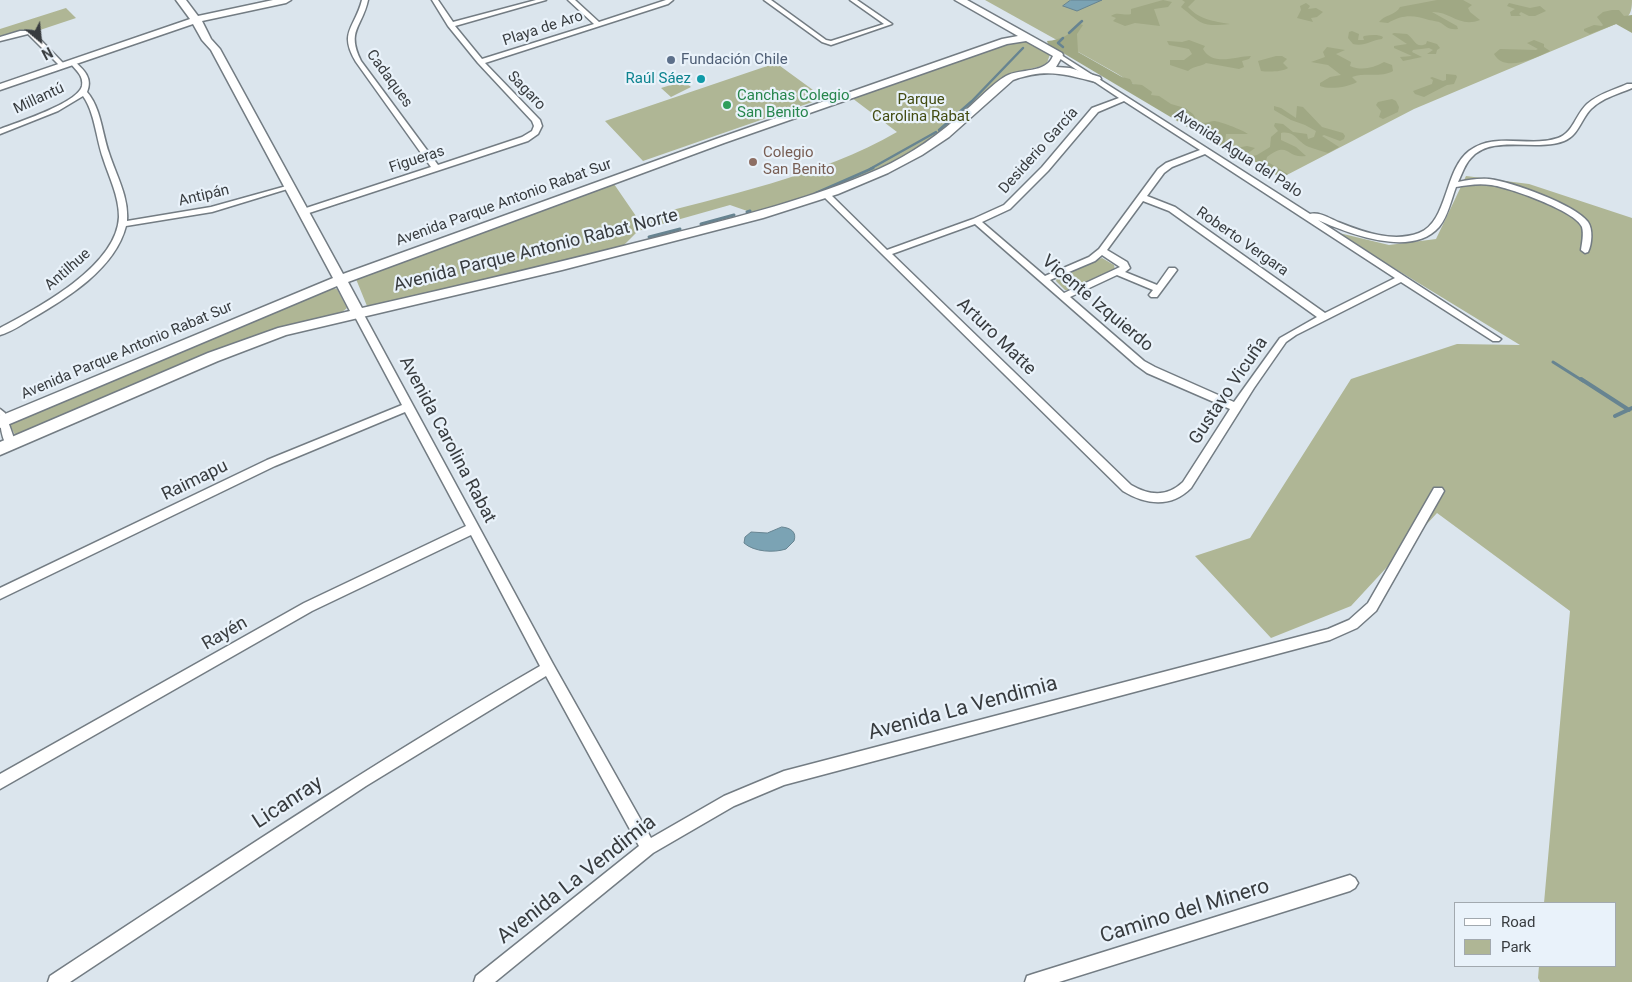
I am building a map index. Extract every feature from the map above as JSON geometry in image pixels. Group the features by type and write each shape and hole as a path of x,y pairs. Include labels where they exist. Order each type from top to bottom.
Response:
{"street":[{"name":"Avenida Carolina Rabat","path":"181,0 199,18"},
{"name":"Avenida Carolina Rabat","path":"187,0 199,18 207,40 215,49 409,406 548,668 648,848"},
{"path":"0,87 199,18 254,3 286,0"},
{"name":"Cadaques","path":"365,0 363,10 350,33 352,48 358,61 436,168"},
{"name":"Sagaro","path":"435,0 450,25 480,62 536,120 537,130"},
{"path":"450,25 543,0"},
{"path":"572,0 598,25"},
{"name":"Playa de Aro","path":"480,62 670,0"},
{"path":"767,0 824,41 831,43 889,24 853,0"},
{"name":"Avenida Agua del Palo","path":"960,0 1058,55 1096,79 1205,152 1496,339"},
{"path":"993,18 999,25 1001,33 994,45"},
{"name":"Millantú","path":"0,39 30,32 67,63 84,74 86,81 83,92 56,108 0,132"},
{"name":"Avenida Parque Antonio Rabat Sur","path":"1,418 340,280 729,138 994,45 1010,40 1028,38"},
{"path":"1010,40 1019,42 1043,59 1046,64 1042,69"},
{"path":"1042,69 1054,64 1058,55"},
{"path":"1042,69 1070,71 1096,79"},
{"name":"Avenida Parque Antonio Rabat Norte","path":"6,447 250,342 308,324 453,293 562,266 759,214 826,194 868,178 911,158 945,135 1009,78 1024,72 1042,69"},
{"path":"1305,216 1317,216 1347,230 1372,236 1410,237 1425,233 1435,226 1452,185 1466,158 1474,151 1497,144 1541,143 1562,139 1574,130 1589,106 1630,86"},
{"name":"Antilhue","path":"0,332 47,306 81,281 110,249 122,224 123,210 120,197 98,134 90,100 83,92"},
{"name":"Desiderio García","path":"887,253 999,212 1013,202 1045,169 1095,110 1126,98"},
{"name":"Figueras","path":"303,212 525,138 537,130"},
{"path":"1043,280 1092,259 1102,250 1164,168 1205,152"},
{"path":"1452,185 1478,182 1497,183 1568,210 1580,218 1586,226 1585,250"},
{"name":"Antipán","path":"122,224 212,209 290,187"},
{"name":"Arturo Matte","path":"826,194 1127,488 1147,497"},
{"name":"Roberto Vergara","path":"1141,197 1172,209 1324,317"},
{"name":"Vicente Izquierdo","path":"976,221 1145,366 1236,408"},
{"path":"1063,297 1125,268 1124,264 1102,250"},
{"path":"1118,272 1156,292 1172,270"},
{"name":"Gustavo Vicuña","path":"1147,497 1166,498 1182,492 1236,408 1283,340 1402,278"},
{"name":"Raimapu","path":"0,594 271,463 409,406"},
{"path":"1,418 6,447"},
{"name":"Avenida La Vendimia","path":"482,982 648,848 729,801 784,778 1342,629 1363,617 1372,607 1438,492"},
{"name":"Rayén","path":"0,782 308,607 474,528"},
{"name":"Licanray","path":"56,982 362,780 489,701 548,668"},
{"name":"Camino del Minero","path":"1033,982 1350,883"}],"green space":[{"path":"985,0 1632,0 1629,15 1620,22 1414,109 1281,178 1116,73"},
{"path":"1163,0 1172,2 1168,7 1154,9 1160,26 1135,23 1125,26 1113,21 1116,18 1111,16 1131,14 1131,9"},
{"path":"1182,0 1195,0 1188,7 1197,15 1212,21 1230,24 1213,25 1202,23 1181,7 1185,2"},
{"path":"1437,0 1463,0 1472,5 1468,8 1470,12 1480,20 1473,22 1460,21 1438,12 1432,12 1457,26 1458,29 1450,29 1438,22 1413,16 1399,18 1388,23 1379,22 1396,12 1400,7"},
{"path":"1306,3 1310,6 1308,9 1316,8 1323,12 1317,17 1311,18 1313,22 1297,18 1301,10 1300,6"},
{"path":"1509,3 1530,8 1540,6 1546,11 1535,16 1529,16 1521,12 1519,14 1521,16 1511,16 1510,12 1515,9 1507,6"},
{"path":"66,8 76,18 37,31 20,30 0,37 0,29"},
{"path":"1619,10 1624,16 1632,15 1632,33 1616,24 1590,34 1584,31 1584,29 1594,25 1602,26 1597,17 1603,12"},
{"path":"1080,24 1083,25 1077,34 1078,52 1122,77 1130,79 1133,84 1142,85 1152,92 1151,95 1159,96 1171,104 1185,108 1193,114 1198,122 1217,121 1245,132 1248,134 1226,134 1225,142 1236,148 1247,146 1255,148 1247,154 1236,156 1048,44 1047,41 1065,36"},
{"path":"1352,31 1359,34 1358,40 1364,40 1364,36 1369,35 1383,37 1382,39 1357,45 1353,44 1348,38 1349,32"},
{"path":"1392,34 1407,34 1419,45 1426,44 1427,41 1437,44 1440,48 1436,54 1427,54 1433,50 1429,48 1413,50 1412,52 1422,57 1403,61 1400,57 1412,56 1394,48 1394,46 1407,44"},
{"name":"Parque Carolina Rabat","path":"1026,40 1050,54 1047,63 1013,73 931,141 886,166 827,191 753,213 730,205 638,231 622,247 460,287 367,306 356,279 614,184 638,219 804,173 868,147 897,132 852,98 1016,41"},
{"path":"1189,40 1205,46 1203,49 1213,58 1225,59 1251,56 1249,59 1242,61 1244,67 1239,69 1206,63 1188,71 1170,65 1170,60 1184,60 1192,54 1189,49 1169,45 1167,41 1182,42"},
{"path":"1534,40 1544,44 1544,47 1550,51 1529,60 1512,63 1505,63 1499,60 1494,54 1500,49 1536,50 1538,49 1527,43"},
{"path":"1327,47 1345,50 1336,54 1351,62 1350,66 1367,68 1384,62 1392,65 1393,71 1383,74 1352,77 1357,82 1344,87 1328,88 1320,86 1320,83 1330,77 1341,75 1328,65 1311,62 1325,57 1323,52"},
{"path":"1282,56 1287,59 1283,63 1288,68 1271,72 1261,71 1258,61"},
{"name":"Canchas Colegio San Benito","path":"776,63 824,98 643,161 605,121"},
{"path":"1446,74 1456,75 1454,84 1447,85 1424,97 1415,94 1413,91 1432,84 1433,80 1430,78 1432,77 1443,81 1446,80"},
{"path":"684,81 691,87 671,97 661,88"},
{"path":"1392,99 1396,101 1399,107 1398,112 1383,119 1379,117 1381,111 1376,105 1378,102"},
{"path":"1274,106 1281,108 1296,118 1297,106 1303,107 1322,127 1343,133 1344,139 1340,141 1322,136 1339,147 1328,153 1309,147 1293,135 1281,133 1281,140 1296,147 1306,156 1294,155 1280,150 1267,157 1266,161 1288,174 1281,178 1248,157 1257,155 1270,147 1271,137 1278,131 1274,126 1275,123 1283,124 1293,132 1307,134 1308,139 1314,137 1316,131 1274,110"},
{"path":"1466,176 1529,184 1632,218 1632,982 1540,982 1538,978 1539,967 1617,967 1617,902 1544,902 1570,611 1437,513 1351,606 1271,638 1195,556 1250,538 1351,379 1457,344 1520,345 1335,232 1389,245 1436,239"},
{"path":"1102,258 1114,265 1115,270 1071,290 1065,290 1056,281 1057,278"},
{"path":"329,288 337,289 347,308 341,313 24,435 15,435 10,425 14,421"}],"water":[{"path":"1071,0 1102,0 1077,11 1063,6"},
{"path":"782,527 791,529 795,535 794,541 786,549 764,551 744,543 745,537 751,532 767,533"}],"waterway":[{"path":"1069,33 1082,21"},
{"path":"1063,38 1058,43 1063,47"},
{"path":"939,130 972,101 1023,48"},
{"path":"870,169 936,132"},
{"path":"816,193 873,168"},
{"path":"701,224 734,215"},
{"path":"649,237 680,229"},
{"path":"1553,362 1583,381"},
{"path":"1581,379 1628,410"},
{"path":"1615,416 1628,410"}],"place":[{"name":"Fundación Chile","path":"671,60"},
{"name":"Raúl Sáez","path":"701,79"},
{"name":"Canchas Colegio San Benito","path":"727,105"},
{"name":"Colegio San Benito","path":"753,162"}]}
